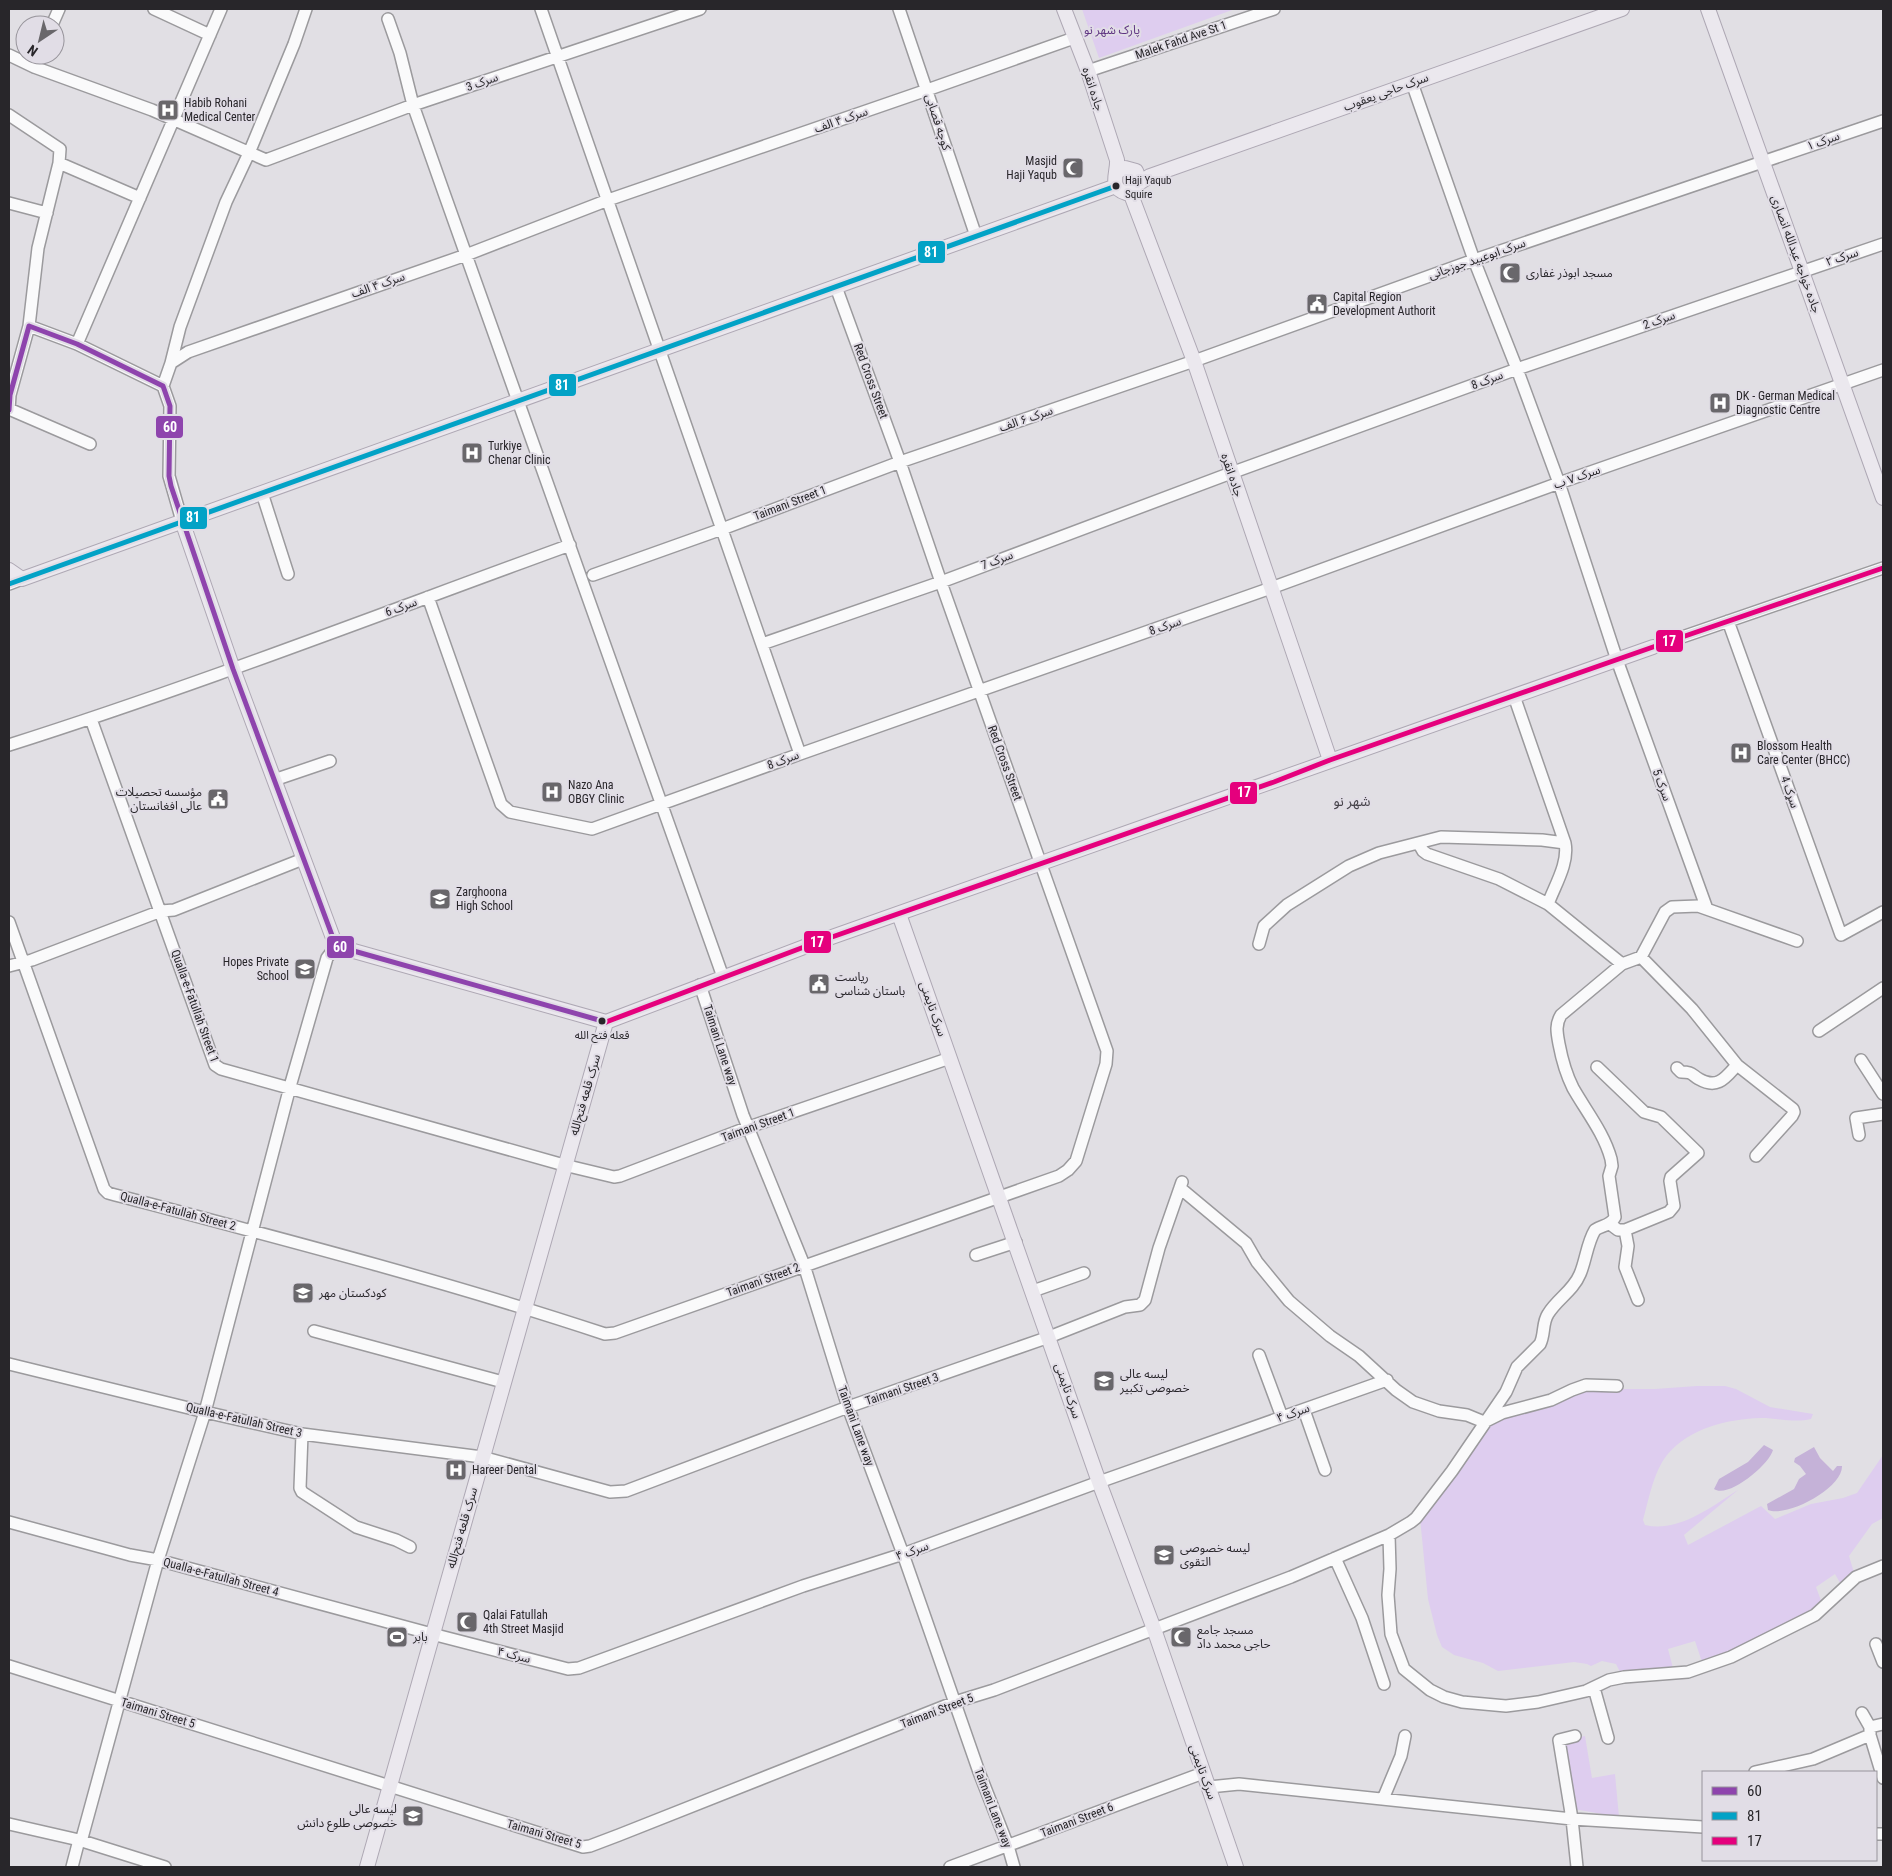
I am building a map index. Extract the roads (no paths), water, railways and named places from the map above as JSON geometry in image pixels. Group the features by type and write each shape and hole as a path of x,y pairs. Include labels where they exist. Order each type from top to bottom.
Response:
{"main road":[{"name":"جاده انقره","path":"1064,9 1088,71 1117,160 1118,171"},
{"name":"سرک حاجی یعقوب","path":"1140,184 1412,83 1622,9"},
{"name":"جاده خواجه عبدالله انصاری","path":"1708,9 1883,498"},
{"path":"1125,168 1132,169 1138,175 1140,184 1122,192 1116,186 1114,178 1118,171 1125,168"},
{"name":"جاده انقره","path":"1140,184 1194,361 1330,760"},
{"path":"9,570 15,581 1116,186"},
{"path":"182,521 233,668 336,946 606,1022 700,985 1653,646"},
{"name":"سرک تایمنی","path":"900,914 1099,1482 1154,1629 1236,1867"},
{"name":"سرک قلعه فتح‌الله","path":"367,1867 606,1022"}],"street":[{"path":"154,9 210,35"},
{"path":"77,344 221,9"},
{"path":"182,521 169,476 170,406 163,386 180,327 226,202 249,153 294,44 306,9"},
{"path":"541,9 800,754"},
{"name":"سرک 3","path":"249,153 266,160 413,105 700,9"},
{"name":"کوچه قصابی","path":"899,9 976,236"},
{"name":"Malek Fahd Ave St 1","path":"1088,71 1274,9"},
{"path":"388,19 400,53 413,105 724,977"},
{"name":"سرک ۴ الف","path":"171,363 188,352 466,255 608,200 1074,38"},
{"path":"9,55 34,67 174,119 249,153"},
{"name":"سرک 5","path":"1412,83 1474,260 1559,483 1617,660 1707,909"},
{"path":"9,115 60,149 59,163 38,248 29,326 13,370 9,410 90,444"},
{"name":"سرک ۱","path":"1763,162 1883,121"},
{"name":"سرک ابوعبید جوزجانی","path":"1194,361 1474,260 1763,162"},
{"path":"59,163 140,198"},
{"path":"9,203 47,213"},
{"name":"سرک ۲","path":"1802,271 1883,244"},
{"name":"سرک 2","path":"1517,369 1802,271"},
{"name":"Red Cross Street","path":"836,287 900,462 940,582 1107,1051 1106,1064 1076,1161 1059,1176 1000,1196"},
{"path":"29,326 77,344 163,386"},
{"name":"سرک ۶ الف","path":"858,478 1194,361"},
{"name":"سرک 8","path":"1231,473 1517,369"},
{"name":"سرک ۷ ب","path":"1271,588 1559,483 1883,370"},
{"name":"سرک 7","path":"762,644 940,582 1231,473"},
{"name":"Taimani Street 1","path":"722,529 858,478"},
{"path":"262,492 288,574"},
{"path":"593,575 722,529"},
{"name":"سرک 6","path":"9,745 91,719 570,545"},
{"path":"1653,646 1883,568"},
{"name":"سرک 8","path":"428,597 501,804 505,808 521,815 592,829 1271,588"},
{"name":"سړک 4","path":"1728,621 1841,935 1883,912"},
{"path":"1514,696 1565,843 1564,862 1548,904"},
{"name":"Qualla-e-Fatullah Street 1","path":"91,719 215,1065 221,1069 289,1089 564,1165"},
{"path":"274,780 330,761"},
{"path":"1259,944 1264,926 1287,905 1356,863 1379,853 1441,837 1542,840 1565,843"},
{"path":"1419,844 1427,854 1499,879 1548,904 1622,964"},
{"path":"9,966 32,960 161,911 174,910 304,859"},
{"path":"1597,1067 1644,1112 1661,1117 1698,1153 1671,1177 1674,1199 1669,1212 1625,1230 1618,1230 1610,1224 1615,1217 1609,1176 1612,1166 1611,1159 1592,1117 1566,1071 1557,1034 1557,1022 1561,1015 1622,964 1641,957 1665,912 1672,907 1692,906 1707,909 1797,941"},
{"name":"Qualla-e-Fatullah Street 2","path":"9,922 104,1189 108,1193 252,1231 525,1308"},
{"path":"72,1867 79,1840 82,1838 158,1560 205,1412 289,1089 327,958 336,946"},
{"path":"1641,957 1692,1009 1737,1065 1793,1109 1794,1112 1756,1156"},
{"name":"Taimani Lane way","path":"700,985 743,1114 804,1265 848,1407 903,1554 978,1772 1008,1846 1014,1867"},
{"path":"1819,1031 1883,988"},
{"name":"Taimani Street 1","path":"564,1165 614,1177 620,1176 749,1127 950,1058"},
{"path":"1860,1060 1883,1094"},
{"path":"1677,1068 1681,1072 1689,1072 1702,1081 1718,1083 1737,1065"},
{"path":"1859,1135 1856,1118 1883,1114"},
{"name":"Taimani Street 3","path":"482,1457 610,1492 626,1491 848,1407 1049,1337 1125,1307 1136,1306 1142,1303 1181,1185 1246,1243 1257,1262 1289,1301 1330,1336 1359,1356 1388,1380"},
{"name":"Taimani Street 2","path":"525,1308 605,1334 615,1333 1000,1196"},
{"name":"Taimani Street 5","path":"9,1666 582,1847 590,1846 919,1718 955,1702 1002,1687 1292,1577 1390,1535 1416,1518 1452,1471 1506,1392 1517,1368 1540,1344 1545,1321 1550,1312 1572,1288 1579,1277 1595,1230 1610,1224"},
{"path":"1625,1230 1628,1246 1625,1267 1638,1300"},
{"path":"976,1256 1016,1242"},
{"path":"1033,1290 1084,1273"},
{"path":"314,1331 503,1382"},
{"path":"1259,1355 1282,1417"},
{"name":"Qualla-e-Fatullah Street 3","path":"9,1364 302,1434 482,1457"},
{"path":"1388,1380 1396,1390 1413,1402 1439,1411 1467,1415 1484,1422 1502,1413 1551,1400 1586,1385 1617,1386"},
{"name":"سرک ۴","path":"432,1634 568,1668 578,1668 803,1586 903,1554 1099,1482 1388,1380"},
{"path":"1304,1410 1324,1470"},
{"path":"302,1434 300,1488 302,1492 356,1526 410,1547"},
{"name":"Qualla-e-Fatullah Street 4","path":"9,1522 432,1634"},
{"path":"1390,1535 1388,1595 1391,1634 1404,1669 1430,1690 1444,1697 1462,1702 1506,1706 1538,1702 1594,1688 1609,1680 1624,1677 1688,1672 1731,1657 1816,1615 1856,1578 1883,1566"},
{"path":"1335,1558 1362,1618 1384,1684"},
{"path":"1876,1644 1883,1662"},
{"path":"1594,1688 1608,1738"},
{"path":"1862,1713 1870,1731 1883,1778"},
{"path":"1759,1771 1813,1759 1883,1724"},
{"path":"1383,1799 1401,1756 1405,1736"},
{"path":"1575,1736 1558,1740 1572,1819 1577,1867"},
{"name":"Taimani Street 6","path":"950,1867 1203,1773"},
{"path":"1209,1787 1239,1784 1572,1819 1702,1827"},
{"path":"9,1824 79,1840 165,1867"}],"place":[{"name":"Habib Rohani Medical Center","path":"168,110"},
{"name":"Masjid Haji Yaqub","path":"1073,168"},
{"name":"Haji Yaqub Squire","path":"1116,186"},
{"name":"مسجد ابوذر غفاری","path":"1510,273"},
{"name":"Capital Region Development Authorit","path":"1317,304"},
{"name":"DK - German Medical Diagnostic Centre","path":"1720,403"},
{"name":"Turkiye Chenar Clinic","path":"472,453"},
{"name":"Blossom Health Care Center (BHCC)","path":"1741,753"},
{"name":"Nazo Ana OBGY Clinic","path":"552,792"},
{"name":"مؤسسه تحصیلات عالی افغانستان","path":"218,799"},
{"name":"Zarghoona High School","path":"440,899"},
{"name":"Hopes Private School","path":"305,969"},
{"name":"ریاست باستان شناسی","path":"819,984"},
{"name":"قعله فتح الله","path":"602,1021"},
{"name":"کودکستان مهر","path":"303,1293"},
{"name":"لیسه عالی خصوصی تکبیر","path":"1104,1381"},
{"name":"Hareer Dental","path":"456,1470"},
{"name":"لیسه خصوصی التقوی","path":"1164,1555"},
{"name":"Qalai Fatullah 4th Street Masjid","path":"467,1622"},
{"name":"بابر","path":"397,1637"},
{"name":"مسجد جامع حاجی محمد داد","path":"1181,1637"},
{"name":"لیسه عالی خصوصی طلوع دانش","path":"413,1816"}],"district":[{"name":"شهر نو","path":"1352,801"}],"park label":[{"name":"پارک شهر نو","path":"1112,30"}]}
